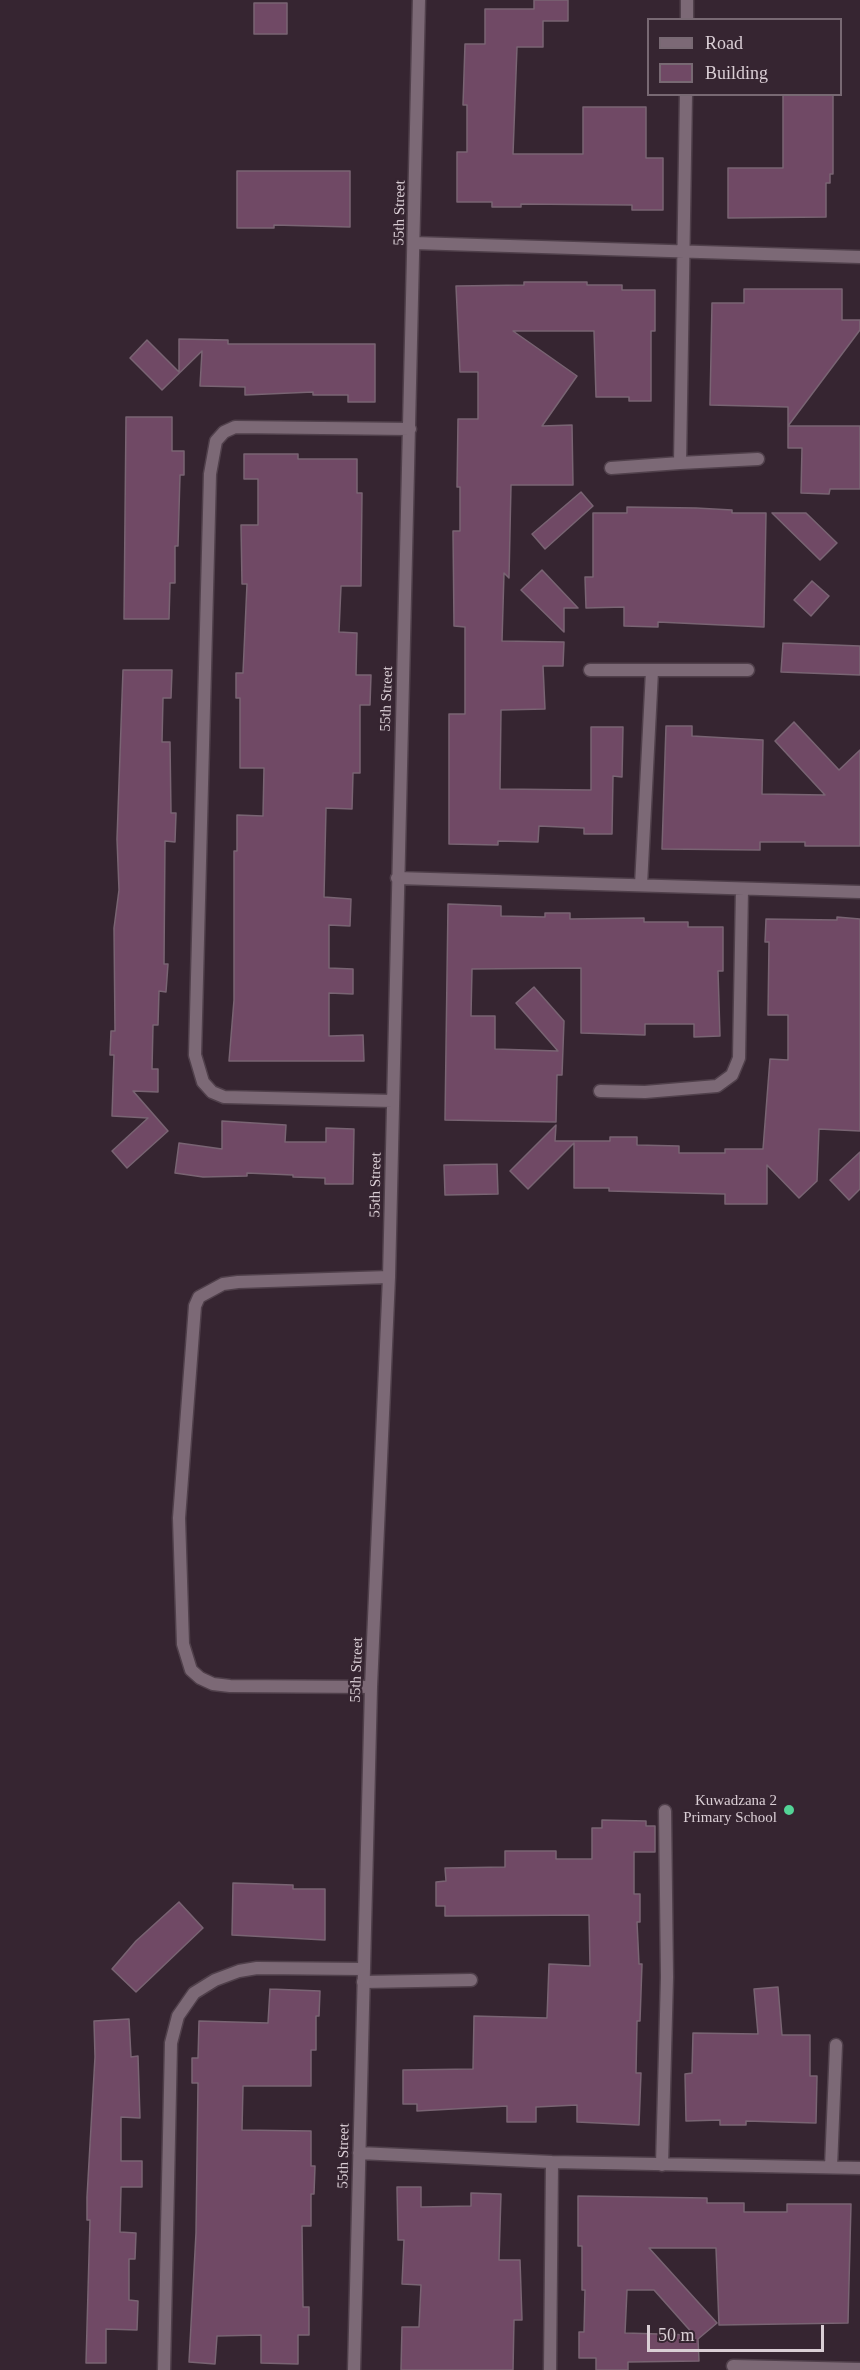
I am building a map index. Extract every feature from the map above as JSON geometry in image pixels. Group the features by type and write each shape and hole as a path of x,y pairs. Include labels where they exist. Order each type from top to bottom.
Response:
{"street":[{"name":"55th Street","path":"354,2370 371,1687 389,1277 419,0"},
{"path":"687,0 687,18"},
{"path":"680,463 686,96"},
{"path":"414,243 860,257"},
{"path":"393,1101 224,1097 212,1092 203,1082 195,1055 210,474 216,441 224,432 235,428 410,429"},
{"path":"611,468 758,459"},
{"path":"590,670 652,672 748,670"},
{"path":"641,885 652,672"},
{"path":"397,878 860,892"},
{"path":"600,1091 645,1092 717,1086 732,1075 739,1058 742,889"},
{"path":"371,1687 230,1686 213,1684 200,1678 191,1670 183,1644 179,1518 195,1306 199,1297 223,1284 238,1282 389,1277"},
{"path":"662,2165 667,1977 665,1811"},
{"path":"164,2370 171,2043 181,2010 194,1993 215,1980 239,1971 257,1968 363,1969"},
{"path":"363,1983 471,1980"},
{"path":"831,2168 836,2045"},
{"path":"359,2152 552,2162 860,2168"},
{"path":"550,2370 552,2162"},
{"path":"734,2366 860,2369"}],"building":[{"path":"534,0 568,0 568,21 543,21 543,47 517,47 513,154 583,154 583,107 646,107 646,158 663,158 663,210 632,210 632,205 521,204 521,207 492,207 492,202 457,202 457,152 467,152 467,105 463,105 465,44 485,44 485,9 534,9"},
{"path":"254,3 287,3 287,34 254,34"},
{"path":"783,96 833,96 833,174 830,174 830,183 826,183 826,217 728,218 728,168 783,168"},
{"path":"237,171 350,171 350,227 274,225 274,228 237,228"},
{"path":"524,282 587,282 587,285 622,285 622,290 655,290 655,331 651,331 651,401 629,401 629,397 596,397 594,331 513,331 577,376 542,426 572,425 573,485 511,485 509,578 504,573 502,641 564,642 563,666 543,666 545,709 501,710 500,789 591,790 591,727 623,727 622,777 613,776 612,834 584,834 584,828 539,826 538,842 498,841 498,845 449,844 449,714 465,714 465,627 454,626 453,531 460,531 460,487 457,487 458,419 478,419 478,372 460,372 456,286 524,285"},
{"path":"744,289 842,289 842,320 860,320 860,330 788,426 788,407 710,405 712,303 744,303"},
{"path":"179,339 228,340 228,344 375,344 375,402 348,402 348,395 313,395 313,392 245,395 245,387 200,386 202,351 162,390 130,358 147,340 179,372"},
{"path":"126,417 172,417 172,451 184,451 184,475 180,475 178,546 175,546 175,583 170,583 169,619 124,619"},
{"path":"788,426 860,426 860,489 830,489 829,494 801,493 802,448 788,448"},
{"path":"244,454 298,454 298,459 357,459 357,493 362,493 361,586 341,586 339,632 357,633 356,675 371,675 370,705 360,705 360,773 353,773 352,809 326,808 324,897 351,899 350,926 329,925 329,968 353,969 353,994 329,993 329,1036 363,1035 364,1061 229,1061 234,1000 234,851 237,851 237,815 263,816 264,768 240,768 240,698 236,698 236,673 243,673 247,584 242,584 241,525 258,525 258,479 244,479"},
{"path":"581,492 593,506 545,549 532,534"},
{"path":"627,507 696,508 732,510 732,513 766,513 764,627 658,622 658,627 624,626 624,607 586,608 585,577 593,577 593,513 627,513"},
{"path":"772,513 806,513 837,543 820,560"},
{"path":"542,570 578,608 564,608 564,632 521,590"},
{"path":"812,581 829,596 811,616 794,600"},
{"path":"783,643 860,646 860,675 781,672"},
{"path":"123,670 172,670 171,698 163,698 162,742 170,742 171,813 176,813 175,842 165,841 164,964 168,964 166,992 159,991 158,1025 153,1025 152,1069 158,1069 158,1092 133,1091 168,1131 127,1168 112,1151 148,1118 112,1116 114,1055 110,1055 111,1031 115,1031 114,928 119,890 117,839"},
{"path":"794,722 839,770 860,750 860,846 805,846 805,842 760,842 760,850 662,849 666,726 692,726 692,736 763,740 762,794 825,795 775,741"},
{"path":"448,904 501,906 501,916 545,917 545,913 570,913 570,919 644,918 644,922 688,922 688,927 723,927 723,971 718,971 720,1036 694,1037 694,1024 645,1024 645,1035 581,1033 581,968 472,969 471,1016 495,1016 495,1049 558,1051 516,1003 534,987 564,1021 562,1075 557,1075 556,1122 445,1120"},
{"path":"837,917 860,919 860,1131 819,1129 817,1181 799,1198 767,1165 767,1204 725,1204 725,1194 574,1188 574,1143 528,1189 510,1171 556,1125 555,1141 610,1141 610,1137 637,1137 637,1145 679,1146 679,1153 725,1153 725,1149 763,1149 770,1059 788,1060 788,1015 768,1015 769,942 765,942 766,919 837,920"},
{"path":"222,1121 286,1125 285,1142 326,1142 326,1128 354,1129 353,1184 325,1184 325,1178 293,1177 293,1175 247,1173 247,1176 203,1177 175,1173 179,1143 222,1149"},
{"path":"860,1152 860,1189 849,1200 830,1180"},
{"path":"497,1164 498,1194 445,1195 444,1165"},
{"path":"602,1820 646,1821 646,1826 655,1826 655,1852 634,1852 634,1894 640,1894 640,1922 637,1922 639,1964 642,1964 640,2021 637,2021 636,2073 641,2073 639,2125 577,2122 577,2105 536,2107 536,2122 507,2122 507,2106 417,2111 417,2104 403,2104 403,2070 473,2069 474,2016 547,2018 549,1964 590,1966 589,1915 445,1916 445,1906 436,1906 436,1882 446,1881 445,1868 505,1867 505,1851 556,1851 556,1859 592,1859 592,1828 602,1828"},
{"path":"233,1883 293,1885 293,1889 325,1889 325,1940 232,1935"},
{"path":"179,1902 203,1928 136,1992 112,1969 136,1941"},
{"path":"778,1987 782,2035 810,2035 810,2076 817,2076 816,2123 746,2121 746,2125 720,2125 720,2120 686,2121 685,2074 692,2073 693,2033 758,2034 754,1989"},
{"path":"270,1989 320,1991 319,2016 316,2016 316,2050 311,2050 311,2086 243,2086 242,2130 311,2131 311,2166 315,2166 314,2194 311,2194 311,2226 302,2226 303,2307 309,2307 309,2335 298,2335 298,2364 261,2363 261,2335 217,2336 215,2364 189,2362 196,2233 198,2083 192,2083 192,2058 198,2058 199,2021 268,2023"},
{"path":"129,2019 131,2057 138,2056 140,2118 121,2117 121,2161 142,2161 142,2187 121,2187 120,2232 136,2233 135,2259 129,2259 129,2300 138,2301 137,2330 106,2329 106,2363 86,2363 90,2220 87,2220 87,2197 95,2057 94,2021"},
{"path":"397,2187 421,2187 421,2207 471,2206 471,2193 501,2194 499,2260 520,2260 522,2320 514,2320 513,2370 401,2370 402,2327 419,2327 421,2285 402,2284 404,2240 398,2240"},
{"path":"578,2196 707,2198 707,2203 744,2203 744,2212 787,2212 787,2204 851,2204 848,2323 719,2325 716,2248 649,2248 717,2323 698,2339 699,2361 628,2362 628,2370 596,2370 596,2358 579,2358 579,2332 584,2332 585,2290 582,2290 582,2246 578,2246","holes":["627,2290 654,2290 694,2335 625,2333"]}],"place":[{"name":"Kuwadzana 2 Primary School","path":"789,1810"}]}
